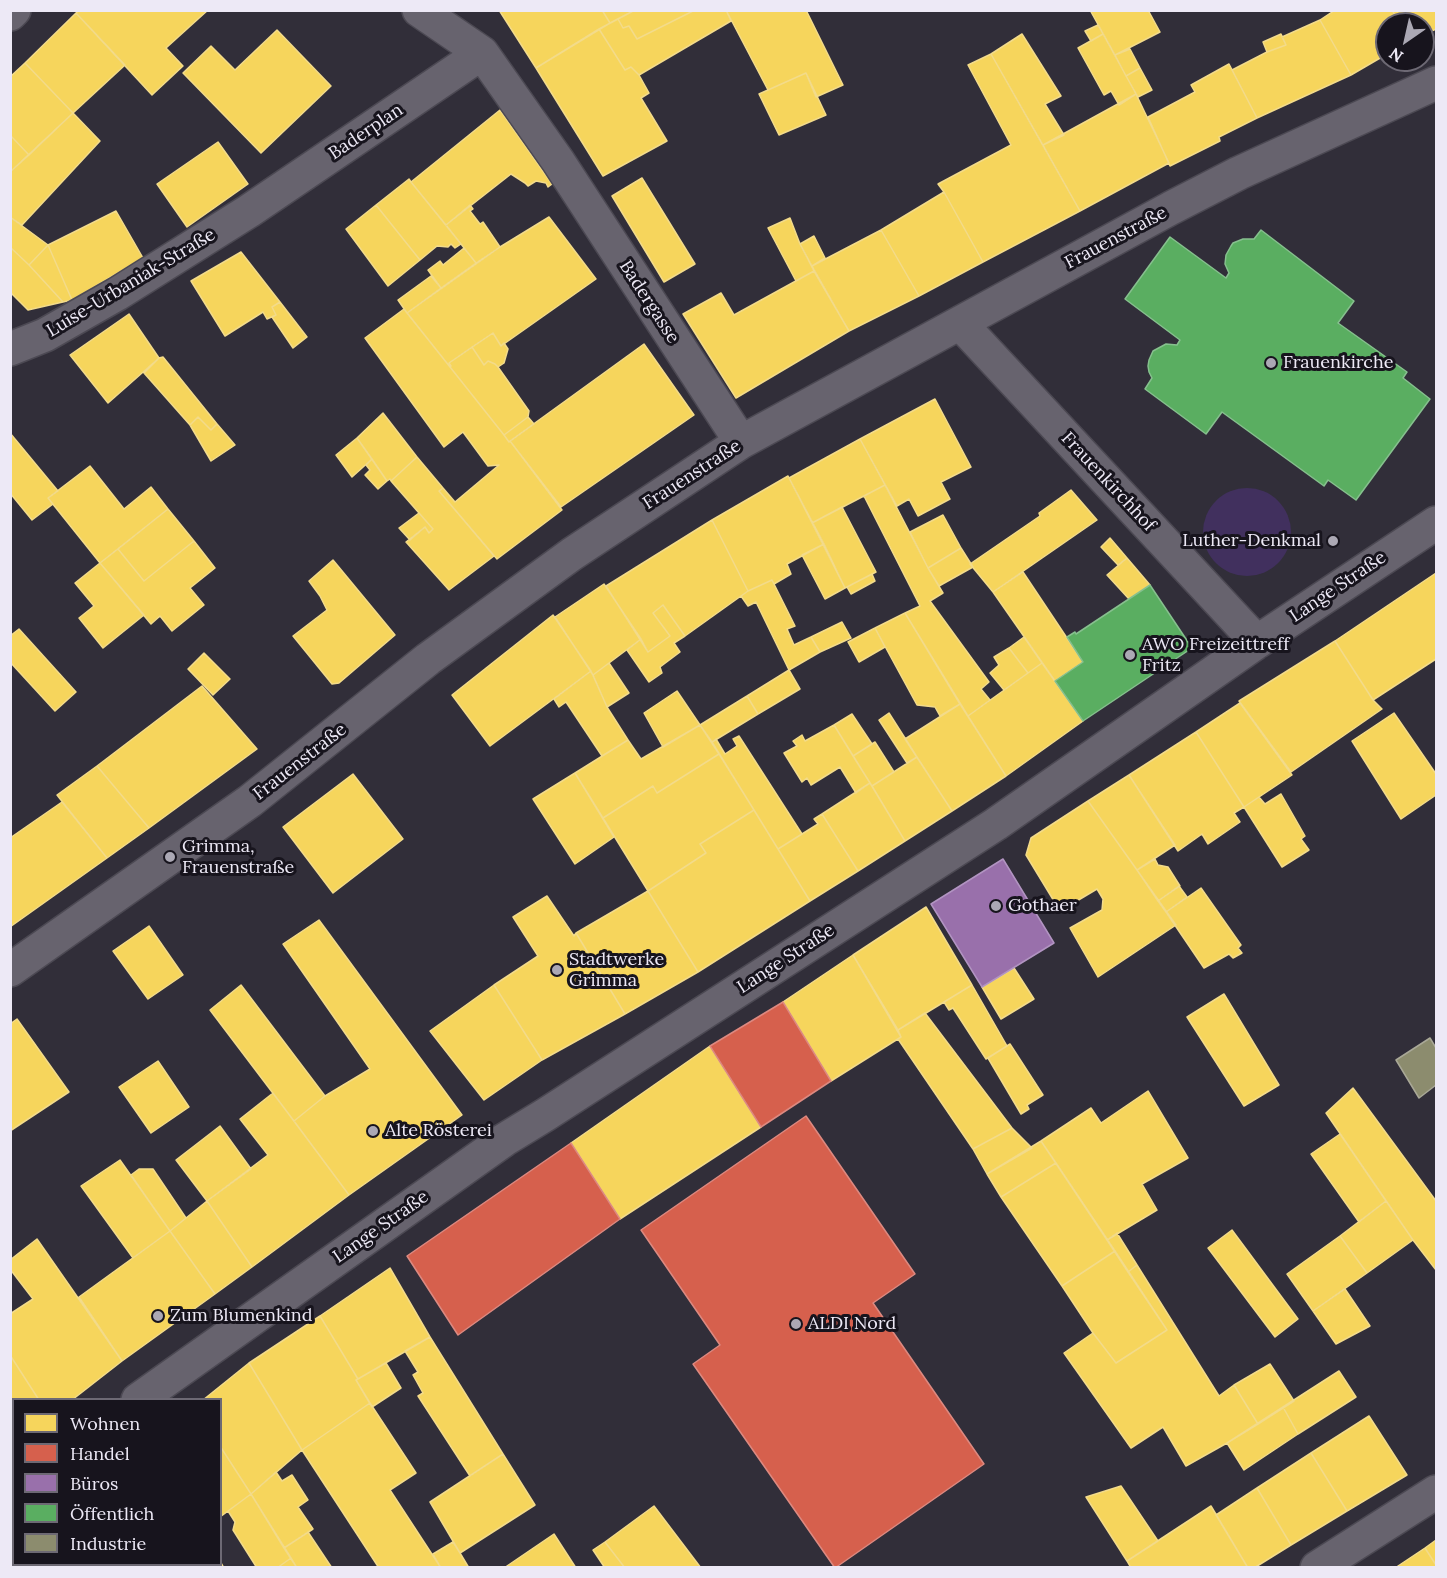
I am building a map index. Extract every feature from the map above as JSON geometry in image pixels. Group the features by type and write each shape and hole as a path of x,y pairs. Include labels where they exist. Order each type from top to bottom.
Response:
{"street":[{"path":"10,14 14,10"},
{"path":"419,10 482,53"},
{"name":"Badergasse","path":"482,53 558,161 741,442"},
{"name":"Baderplan","path":"249,211 482,53"},
{"name":"Frauenstraße","path":"10,970 250,801 428,659 572,554 741,442 1161,213 1239,173 1437,83"},
{"name":"Luise-Urbaniak-Straße","path":"10,349 45,335 106,300 249,211"},
{"name":"Frauenkirchhof","path":"960,323 1257,642"},
{"name":"Lange Straße","path":"141,1398 504,1140 996,824 1211,673 1437,523"},
{"path":"1317,1568 1437,1492"}],"shaded area":[{"path":"1247,488 1264,491 1278,501 1288,515 1291,532 1288,549 1278,563 1264,573 1247,576 1230,573 1216,563 1206,549 1203,532 1206,515 1216,501 1230,491"}],"building: Wohnen":[{"path":"79,10 208,10 166,48 183,66 152,95 76,13"},
{"path":"499,10 602,10 610,23 536,68"},
{"path":"602,10 635,10 610,23"},
{"path":"635,10 695,10 637,39 629,26 623,28 618,19"},
{"path":"695,10 726,10 731,21 639,75 631,67 625,70 599,29 618,19 623,28 629,26 637,39"},
{"path":"726,10 806,10 843,85 816,97 806,73 768,90"},
{"path":"1090,10 1148,10 1160,32 1115,55"},
{"path":"1335,10 1392,10 1393,12 1375,12 1375,61 1351,75 1320,20"},
{"path":"1392,10 1436,10 1436,29 1435,12 1393,12"},
{"path":"76,13 125,65 73,113 25,63"},
{"path":"1320,20 1351,75 1257,118 1232,70 1286,45 1282,37"},
{"path":"1098,25 1103,34 1091,41 1085,31"},
{"path":"599,29 625,70 631,67 639,75 649,93 641,98 667,141 603,176 536,68"},
{"path":"277,30 331,86 261,153 183,73 211,46 235,70"},
{"path":"1022,34 1061,96 1045,104 1064,135 1043,145 991,54"},
{"path":"1103,34 1136,94 1119,105 1111,91 1104,95 1078,48"},
{"path":"1281,34 1286,45 1267,52 1263,42"},
{"path":"1130,49 1140,68 1126,76 1115,55"},
{"path":"991,54 1080,211 983,262 938,184 1011,145 968,65"},
{"path":"25,63 73,113 29,155 10,135 10,77"},
{"path":"1229,64 1257,118 1219,137 1220,141 1170,166 1148,117 1195,92 1191,85"},
{"path":"1140,68 1152,90 1138,97 1126,76"},
{"path":"806,73 826,115 779,135 759,94"},
{"path":"1136,94 1169,163 1080,211 1043,145"},
{"path":"500,110 552,184 548,187 546,183 536,181 528,186 511,174 446,225 411,182"},
{"path":"73,113 100,141 22,225 10,217 10,172"},
{"path":"10,135 29,155 10,172"},
{"path":"218,142 248,184 187,227 157,184"},
{"path":"642,178 695,264 664,282 612,196"},
{"path":"409,179 461,244 455,248 451,244 448,247 437,246 420,260 376,205"},
{"path":"944,192 983,262 919,296 881,230"},
{"path":"376,205 420,260 388,286 346,229"},
{"path":"470,205 473,209 470,211 480,224 483,222 500,247 476,263 446,225"},
{"path":"116,211 143,258 72,300 48,245"},
{"path":"10,217 48,245 29,265 10,247"},
{"path":"549,217 596,279 501,346 493,333 449,363 450,367 407,313 500,247"},
{"path":"790,218 814,271 796,281 768,228"},
{"path":"881,230 919,296 849,331 812,266"},
{"path":"814,236 825,258 812,266 800,244"},
{"path":"48,245 72,300 63,302 29,265"},
{"path":"10,247 63,302 28,310 10,292"},
{"path":"464,248 476,263 441,288 428,270 440,261 443,265"},
{"path":"241,252 280,302 272,307 276,315 267,319 263,312 225,336 191,281"},
{"path":"814,271 849,331 736,398 683,314 721,293 734,315"},
{"path":"431,276 441,288 407,313 398,300"},
{"path":"280,302 307,337 293,348 272,317 276,315 272,307"},
{"path":"404,309 562,510 497,559 439,491 443,488 455,502 499,465 488,466 463,432 444,447 365,338"},
{"path":"129,314 159,358 108,403 70,355"},
{"path":"493,333 501,346 504,343 508,349 504,363 498,367 488,361 484,365 472,347"},
{"path":"644,344 694,415 561,507 510,441"},
{"path":"472,347 484,365 488,361 498,367 529,411 528,417 504,435 450,367 449,363"},
{"path":"163,357 217,424 211,430 198,417 190,425 144,373 159,358"},
{"path":"935,399 971,467 941,482 950,499 918,516 909,499 897,506 860,439"},
{"path":"383,413 417,457 391,481 390,479 387,481 357,438"},
{"path":"198,417 211,430 217,424 235,445 211,461 190,425"},
{"path":"528,417 534,424 509,442 504,435"},
{"path":"10,433 58,491 48,498 53,504 32,520 10,493"},
{"path":"357,438 372,459 352,477 336,455"},
{"path":"860,439 885,485 812,523 789,478"},
{"path":"417,457 443,488 439,491 494,556 449,590 406,542 425,527 429,533 433,529 391,481"},
{"path":"372,459 387,481 378,489 365,475 370,470 366,465"},
{"path":"90,466 124,509 151,487 168,509 100,563 48,498"},
{"path":"788,476 824,544 787,564 791,574 774,584 772,580 748,591 712,520"},
{"path":"885,485 943,593 930,601 989,682 981,689 990,700 968,716 905,613 920,606 864,496"},
{"path":"1071,490 1097,520 993,592 970,564 1040,516 1039,513"},
{"path":"842,507 876,572 845,588 812,523"},
{"path":"168,509 194,541 144,581 118,549"},
{"path":"419,513 433,529 429,533 425,527 410,540 399,528"},
{"path":"943,515 961,548 928,568 910,532"},
{"path":"712,520 748,591 685,636 663,605 653,613 670,636 648,652 606,586"},
{"path":"1110,538 1127,558 1118,565 1101,547"},
{"path":"194,541 215,568 190,588 204,605 172,631 160,616 151,624 100,563 118,549 144,581"},
{"path":"824,544 845,588 825,599 802,555"},
{"path":"961,548 973,567 939,586 928,568"},
{"path":"1127,558 1150,585 1129,599 1107,575"},
{"path":"333,560 395,635 339,683 332,684 293,636 327,610 309,581"},
{"path":"100,563 144,615 103,648 79,618 94,606 75,583"},
{"path":"1023,572 1083,662 1055,681 993,592"},
{"path":"1436,573 1436,659 1373,700 1335,641"},
{"path":"872,574 875,581 851,594 847,587"},
{"path":"772,580 795,626 787,629 794,645 811,637 820,652 789,670 756,602 748,606 741,596"},
{"path":"604,584 641,639 593,675 555,617"},
{"path":"663,605 685,636 674,643 680,652 660,667 662,673 649,682 627,650 641,639 648,652 670,636 653,613"},
{"path":"905,613 960,704 940,716 935,707 917,705 875,628"},
{"path":"553,615 591,671 490,746 452,695"},
{"path":"842,622 851,638 820,652 811,637"},
{"path":"875,628 885,647 859,662 848,642"},
{"path":"19,629 76,692 55,711 10,662 10,636"},
{"path":"1024,637 1042,663 1028,673 1009,648"},
{"path":"1335,641 1373,700 1382,709 1291,772 1239,701"},
{"path":"1009,648 1028,673 1004,690 990,673 999,665 994,657"},
{"path":"204,653 230,679 213,695 188,669"},
{"path":"609,663 629,693 607,707 593,675"},
{"path":"1042,663 1083,721 1006,776 968,716"},
{"path":"789,670 800,689 758,714 747,696"},
{"path":"591,671 607,707 628,740 602,756 566,702 559,707 554,699"},
{"path":"202,686 257,749 149,828 97,766"},
{"path":"677,691 700,725 663,747 644,713"},
{"path":"747,696 758,714 712,742 700,725"},
{"path":"1240,703 1292,775 1244,807 1196,732"},
{"path":"960,704 1006,776 952,811 905,739"},
{"path":"889,713 917,757 907,763 879,720"},
{"path":"1394,713 1436,774 1436,795 1401,819 1352,741"},
{"path":"852,714 872,744 853,756 834,725"},
{"path":"700,725 719,754 657,793 653,786 603,818 575,773 628,740 641,759"},
{"path":"834,725 870,783 856,793 840,767 811,785 807,778 802,782 784,753 797,746 793,741 802,735 805,741"},
{"path":"1196,732 1244,807 1234,813 1240,822 1208,844 1202,834 1178,851 1129,775"},
{"path":"739,736 802,834 778,849 712,742 716,739 725,754 737,746 733,739"},
{"path":"875,742 894,772 872,786 853,756"},
{"path":"719,754 754,810 700,844 706,853 648,891 603,818 653,786 657,793"},
{"path":"917,757 952,811 905,841 872,786"},
{"path":"97,766 149,828 107,858 57,795"},
{"path":"575,773 614,837 575,864 533,799"},
{"path":"353,774 403,839 333,893 283,827"},
{"path":"1129,775 1175,845 1137,870 1088,801"},
{"path":"870,783 905,841 858,871 822,814"},
{"path":"1281,794 1305,836 1301,839 1309,850 1282,867 1244,807 1259,797 1265,804"},
{"path":"1088,801 1176,925 1098,977 1070,928 1102,910 1103,899 1097,889 1060,911 1026,855 1031,838"},
{"path":"62,802 107,858 10,927 10,838"},
{"path":"754,810 810,901 698,972 648,891 706,853 700,844"},
{"path":"822,814 858,871 810,901 778,849 818,824 814,819"},
{"path":"1155,859 1158,865 1168,867 1180,886 1158,901 1137,870"},
{"path":"1179,886 1187,897 1166,912 1158,901"},
{"path":"1201,888 1241,945 1238,948 1242,953 1233,958 1229,954 1204,968 1166,912"},
{"path":"648,891 698,972 625,1014 576,933"},
{"name":"Stadtwerke Grimma","path":"547,896 574,936 576,933 625,1014 542,1060 494,985 538,956 513,917"},
{"path":"926,907 972,985 898,1030 853,955"},
{"path":"319,920 462,1115 349,1195 294,1121 325,1096 370,1069 283,944"},
{"path":"149,926 183,975 148,999 113,951"},
{"path":"853,955 901,1037 831,1081 783,1002"},
{"path":"1014,968 1034,999 1001,1019 982,987"},
{"path":"241,985 325,1096 294,1121 210,1010"},
{"path":"494,985 542,1060 484,1100 430,1031"},
{"path":"972,985 1007,1046 986,1059 953,1008 949,1010 944,1002"},
{"path":"1224,994 1279,1085 1244,1106 1187,1017"},
{"path":"925,1013 1012,1128 973,1149 898,1039 901,1037 898,1030"},
{"path":"17,1019 69,1092 10,1131 10,1024"},
{"path":"1010,1044 1043,1095 1027,1105 1029,1109 1021,1114 988,1058"},
{"path":"710,1046 761,1127 620,1219 571,1143"},
{"path":"158,1061 189,1107 151,1133 119,1087"},
{"path":"1353,1088 1436,1201 1436,1270 1326,1113"},
{"path":"1148,1091 1188,1158 1142,1184 1157,1210 1107,1240 1041,1141 1091,1108 1101,1123"},
{"path":"273,1093 349,1195 252,1267 207,1201 268,1155 240,1119"},
{"path":"220,1126 251,1169 207,1201 176,1160"},
{"path":"1012,1128 1032,1148 987,1174 973,1149"},
{"path":"1340,1134 1386,1201 1359,1222 1311,1154"},
{"path":"1041,1141 1056,1163 1001,1197 987,1174"},
{"path":"120,1160 170,1231 133,1258 81,1186"},
{"path":"1056,1163 1115,1251 1062,1286 1001,1197"},
{"path":"139,1169 153,1169 186,1218 170,1231 131,1175"},
{"path":"207,1201 252,1267 215,1294 170,1231"},
{"path":"1386,1201 1413,1240 1367,1273 1340,1236"},
{"path":"1232,1230 1298,1319 1275,1337 1208,1248"},
{"path":"170,1231 215,1294 122,1361 79,1297"},
{"path":"1117,1233 1137,1265 1128,1272 1107,1240"},
{"path":"1340,1236 1367,1273 1313,1311 1287,1274"},
{"path":"37,1239 122,1361 75,1398 38,1398 10,1355 10,1314 33,1299 10,1269 10,1260"},
{"path":"1115,1251 1167,1330 1116,1363 1062,1286"},
{"path":"1137,1265 1219,1396 1234,1385 1258,1424 1186,1466 1163,1427 1131,1448 1064,1353 1093,1333 1116,1363 1167,1330 1128,1272"},
{"path":"390,1268 430,1337 358,1379 320,1316"},
{"path":"1345,1289 1370,1326 1336,1344 1313,1311"},
{"path":"320,1316 370,1403 302,1450 249,1363"},
{"path":"430,1337 503,1454 470,1476 418,1396 423,1393 413,1375 418,1372 405,1351"},
{"path":"10,1355 38,1398 12,1398 12,1431 10,1429"},
{"path":"249,1363 302,1450 251,1494 222,1449 222,1398 205,1398"},
{"path":"386,1363 401,1388 372,1407 356,1380"},
{"path":"1270,1364 1294,1401 1258,1424 1234,1385"},
{"path":"1339,1371 1356,1397 1298,1434 1283,1407"},
{"path":"370,1403 416,1473 390,1490 441,1568 379,1568 302,1450"},
{"path":"1283,1407 1298,1434 1244,1470 1227,1443"},
{"path":"1369,1416 1407,1475 1347,1511 1311,1453"},
{"path":"222,1449 251,1494 222,1516"},
{"path":"1311,1453 1347,1511 1291,1545 1257,1488"},
{"path":"503,1454 535,1505 460,1553 430,1502"},
{"path":"276,1472 282,1481 292,1475 308,1500 298,1507 313,1529 284,1548 251,1494"},
{"path":"1121,1486 1158,1541 1127,1561 1086,1497"},
{"path":"1257,1488 1291,1545 1254,1568 1248,1568 1216,1515"},
{"path":"251,1494 291,1558 277,1568 257,1568 233,1530 235,1522 228,1511"},
{"path":"654,1506 701,1568 625,1568 605,1542"},
{"path":"1211,1506 1248,1568 1131,1568 1127,1561"},
{"path":"308,1532 332,1568 297,1568 284,1548"},
{"path":"554,1534 576,1568 504,1568"},
{"path":"12,1536 12,1566 45,1566 46,1568 10,1568 10,1537"},
{"path":"1436,1540 1436,1565 1425,1548"},
{"path":"453,1542 469,1568 441,1568 433,1554"},
{"path":"605,1542 625,1568 605,1568 593,1550"},
{"path":"1425,1548 1436,1568 1395,1568"},
{"path":"291,1558 297,1568 277,1568"},
{"path":"222,1564 224,1568 191,1568 190,1566"},
{"path":"45,1566 118,1566 116,1568 46,1568"}],"building: Handel":[{"path":"783,1002 831,1081 761,1127 710,1046"},
{"name":"ALDI Nord","path":"806,1116 915,1274 873,1303 984,1464 835,1568 693,1364 720,1345 641,1230"},
{"path":"571,1143 620,1219 458,1335 407,1256"}],"building: Büros":[{"path":"1003,859 1054,943 982,987 931,904"}],"building: Öffentlich":[{"name":"Frauenkirche","path":"1261,230 1354,301 1338,323 1407,372 1403,378 1430,399 1356,500 1328,480 1324,486 1222,412 1206,434 1145,389 1152,378 1148,366 1153,351 1166,344 1177,345 1180,340 1125,299 1170,237 1226,278 1229,273 1225,264 1226,255 1233,243 1243,239 1254,239"},
{"name":"AWO Freizeittreff Fritz","path":"1150,585 1192,648 1083,721 1055,681 1083,662 1067,637 1075,632 1076,634"}],"building: Industrie":[{"path":"1430,1038 1436,1048 1436,1085 1419,1098 1396,1060"}],"place":[{"name":"Frauenkirche","path":"1271,363"},
{"name":"Luther-Denkmal","path":"1333,541"},
{"name":"AWO Freizeittreff Fritz","path":"1130,655"},
{"name":"Grimma, Frauenstraße","path":"170,857"},
{"name":"Gothaer","path":"996,906"},
{"name":"Stadtwerke Grimma","path":"557,970"},
{"name":"Alte Rösterei","path":"373,1131"},
{"name":"Zum Blumenkind","path":"158,1316"},
{"name":"ALDI Nord","path":"796,1324"}]}
